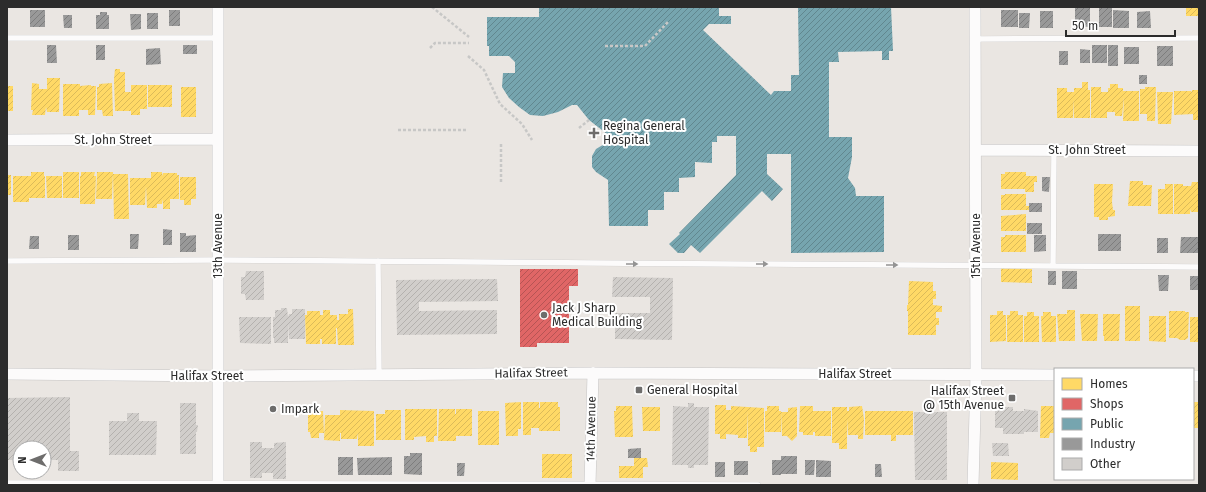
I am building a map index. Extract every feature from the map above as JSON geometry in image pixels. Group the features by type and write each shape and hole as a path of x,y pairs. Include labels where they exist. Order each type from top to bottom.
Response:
{"street":[{"name":"13th Avenue","path":"218,7 218,484"},
{"name":"15th Avenue","path":"973,485 976,375 975,7"},
{"name":"St. John Street","path":"7,140 218,139"},
{"name":"St. John Street","path":"976,150 1199,151"},
{"name":"Halifax Street","path":"7,374 218,376 593,373 1054,375"},
{"name":"14th Avenue","path":"590,485 593,373"}],"lane":[{"path":"7,38 218,38"},
{"path":"975,39 1199,38"},
{"path":"1053,266 1054,150"},
{"path":"7,261 218,260 1199,267"},
{"path":"378,261 379,375"},
{"path":"7,483 758,485"}],"path":[{"path":"432,7 468,37"},
{"path":"605,46 645,46 669,22"},
{"path":"430,48 435,43 468,43"},
{"path":"468,56 484,70 500,104 522,124 532,140"},
{"path":"580,128 589,120"},
{"path":"398,130 468,130"},
{"path":"501,144 501,183"}],"building: Homes":[{"path":"1186,7 1199,7 1199,16 1186,16"},
{"path":"115,69 120,69 120,72 125,72 125,92 131,92 131,85 147,85 147,109 140,109 140,115 131,115 131,111 115,111"},
{"path":"47,78 60,78 59,112 47,112 46,107 45,115 32,115 32,83 39,84 39,89 47,89"},
{"path":"1082,82 1088,82 1088,90 1090,90 1090,118 1074,118 1073,100 1073,118 1057,118 1057,88 1067,88 1067,92 1074,92 1074,88 1082,88"},
{"path":"112,83 113,116 103,116 102,110 97,110 97,87 99,87 99,84"},
{"path":"63,84 96,86 95,115 88,115 88,110 79,110 79,116 63,116"},
{"path":"1110,84 1118,84 1118,88 1123,88 1123,91 1139,91 1139,121 1123,121 1124,97 1122,116 1115,116 1115,112 1107,112 1107,118 1091,118 1091,87 1101,87 1101,92 1108,92"},
{"path":"148,85 172,85 172,107 148,107"},
{"path":"7,86 13,86 13,111 7,111"},
{"path":"181,87 196,87 196,117 181,117"},
{"path":"1145,87 1156,87 1155,121 1147,121 1147,114 1140,114 1140,89 1145,89"},
{"path":"1192,90 1199,90 1199,120 1193,120 1193,114 1174,115 1174,91 1192,92"},
{"path":"1157,92 1173,92 1171,124 1158,124"},
{"path":"31,172 44,172 45,198 29,198 29,202 13,202 13,176 31,176"},
{"path":"63,172 79,172 79,198 63,198"},
{"path":"81,172 95,172 95,204 80,204"},
{"path":"97,172 113,172 112,199 96,199"},
{"path":"151,172 162,172 162,176 163,173 177,173 177,175 179,175 179,199 170,199 170,209 163,209 163,199 162,204 157,204 157,208 147,208 146,186 145,205 130,205 130,178 151,178"},
{"path":"1005,172 1026,172 1026,176 1037,176 1037,182 1034,182 1034,192 1025,192 1025,189 1001,189 1001,174 1005,174"},
{"path":"113,174 128,174 129,219 114,219"},
{"path":"7,175 11,175 11,195 7,195"},
{"path":"46,176 62,176 62,198 47,198"},
{"path":"180,177 196,177 196,199 191,199 191,205 184,205 184,200 180,200"},
{"path":"1130,181 1143,181 1143,185 1152,185 1151,206 1128,206"},
{"path":"1192,182 1199,182 1199,212 1191,212 1190,209 1190,214 1174,214 1174,184 1191,186"},
{"path":"1094,184 1113,184 1112,202 1113,210 1115,210 1115,216 1108,217 1108,220 1099,220 1099,217 1094,217"},
{"path":"1165,184 1173,184 1173,214 1158,214 1158,189 1165,189"},
{"path":"1026,194 1026,206 1029,206 1029,210 1001,210 1001,195"},
{"path":"1026,214 1026,231 1001,231 1001,216"},
{"path":"1005,235 1026,235 1026,252 1001,252 1001,237 1005,237"},
{"path":"1032,267 1032,283 1001,282 1001,268"},
{"path":"909,281 933,282 933,291 936,291 936,299 933,299 933,305 942,306 942,312 936,312 936,318 939,318 939,325 936,325 936,335 908,335 907,305"},
{"path":"1125,306 1140,306 1140,341 1125,341"},
{"path":"348,309 353,309 354,345 338,345 337,328 336,344 322,344 322,339 320,339 320,344 306,344 305,315 307,315 307,311 320,311 320,315 323,315 323,310 330,310 330,315 337,315 337,320 339,320 339,314 348,314"},
{"path":"1067,310 1075,310 1075,341 1059,341 1057,314 1067,314"},
{"path":"997,311 1003,311 1003,315 1006,315 1006,341 990,342 990,315 997,315"},
{"path":"1010,311 1018,311 1018,315 1023,315 1023,342 1007,342 1007,315 1010,315"},
{"path":"1169,311 1189,312 1188,338 1185,340 1169,338"},
{"path":"1027,312 1034,312 1034,316 1039,316 1039,342 1024,342 1024,316 1027,316"},
{"path":"1043,312 1051,312 1051,316 1056,316 1056,342 1042,342 1041,316 1043,316"},
{"path":"1080,314 1098,314 1097,341 1082,341"},
{"path":"1103,314 1120,314 1119,341 1104,341"},
{"path":"1149,316 1166,316 1166,342 1149,341"},
{"path":"1190,317 1199,317 1199,342 1190,342"},
{"path":"521,402 521,429 518,429 518,436 506,436 505,403"},
{"path":"523,402 539,402 540,408 540,402 558,402 558,407 560,407 560,431 539,431 539,428 531,428 531,435 523,435"},
{"path":"1194,402 1199,402 1199,428 1194,428"},
{"path":"715,405 726,405 726,410 731,410 731,406 764,408 764,447 757,447 757,452 750,452 750,446 748,446 748,411 747,438 738,438 738,435 726,434 726,439 720,439 720,434 715,434"},
{"path":"616,406 632,406 633,437 615,437 614,411 616,411"},
{"path":"767,406 779,406 779,411 781,411 781,432 765,432 765,411 767,411"},
{"path":"800,406 813,406 813,411 831,411 831,436 815,436 815,432 813,432 813,435 803,435 803,432 799,432"},
{"path":"862,406 864,419 863,439 858,439 858,435 848,435 847,419 847,449 839,449 839,443 832,443 832,407 847,407 847,411 849,411 849,407"},
{"path":"1041,406 1054,406 1054,433 1050,433 1049,438 1040,438"},
{"path":"642,407 660,407 660,431 643,431"},
{"path":"797,407 797,436 792,441 787,436 782,436 781,412 788,412 788,408"},
{"path":"405,409 437,409 437,436 434,436 434,442 426,442 426,436 414,437 414,440 405,440"},
{"path":"439,409 455,409 456,414 456,409 472,409 472,436 456,436 456,441 438,441"},
{"path":"340,410 374,411 374,446 358,446 358,433 357,439 341,439 340,433 340,441 324,440 325,415 340,415"},
{"path":"385,410 401,410 401,440 376,440 376,414 385,414"},
{"path":"310,411 323,411 324,433 319,433 319,438 311,438 310,432 308,432 308,415 310,415"},
{"path":"478,411 499,411 499,445 478,445"},
{"path":"865,411 913,411 913,435 896,435 896,441 891,441 891,435 865,435"},
{"path":"542,454 572,454 572,478 542,478"},
{"path":"634,458 647,458 648,467 643,467 643,478 619,478 619,466 634,466"},
{"path":"991,462 1018,463 1018,480 991,479"}],"building: Shops":[{"name":"Jack J Sharp Medical Building","path":"520,269 578,269 578,286 569,286 569,343 537,343 537,347 520,347"}],"building: Public":[{"name":"Regina General Hospital","path":"539,7 719,7 719,16 731,16 731,24 709,24 703,30 771,95 774,91 791,91 791,75 799,75 798,7 891,7 893,51 889,51 889,60 882,60 882,51 838,52 839,62 829,62 829,137 852,137 852,157 848,178 855,188 856,196 884,196 884,252 791,253 791,154 767,154 767,174 783,189 772,201 762,191 700,253 691,245 684,253 678,253 669,244 736,175 736,136 717,136 717,142 712,142 712,163 695,162 695,177 679,178 679,192 664,192 664,210 648,210 648,226 609,226 608,180 596,172 592,167 592,156 596,149 606,143 607,134 589,120 577,105 572,105 558,112 543,116 530,115 509,98 502,87 503,73 515,73 515,62 509,56 489,56 489,46 487,46 487,17 539,17"}],"building: Industry":[{"path":"1075,7 1090,8 1090,27 1075,26"},
{"path":"1099,7 1112,7 1112,27 1099,27"},
{"path":"30,10 45,10 45,27 30,27"},
{"path":"169,10 180,10 180,26 169,26"},
{"path":"1001,10 1018,10 1018,27 1001,27"},
{"path":"1113,10 1129,11 1129,28 1113,28"},
{"path":"1040,11 1053,11 1053,28 1040,28"},
{"path":"1150,11 1151,28 1137,28 1137,12"},
{"path":"100,12 107,12 107,15 109,15 109,29 96,29 96,15 100,15"},
{"path":"147,13 158,13 158,29 147,29"},
{"path":"1019,13 1030,13 1029,28 1019,28"},
{"path":"130,14 141,14 141,29 131,30"},
{"path":"63,15 72,15 72,28 64,28"},
{"path":"47,45 56,45 57,63 47,63"},
{"path":"96,45 105,45 105,60 96,60"},
{"path":"183,45 197,45 197,54 183,54"},
{"path":"1092,45 1107,45 1107,63 1092,63"},
{"path":"1108,45 1118,45 1118,66 1108,66"},
{"path":"1157,46 1173,46 1173,66 1157,66"},
{"path":"1124,47 1139,47 1139,64 1124,64"},
{"path":"160,48 161,64 146,65 146,49"},
{"path":"1080,49 1090,50 1090,63 1080,63"},
{"path":"1059,51 1068,51 1068,65 1059,65"},
{"path":"1139,75 1147,75 1147,84 1139,84"},
{"path":"1042,177 1050,177 1049,192 1042,191"},
{"path":"1029,203 1042,203 1042,212 1029,212"},
{"path":"1027,223 1042,223 1042,234 1027,234"},
{"path":"163,229 172,230 172,245 163,245"},
{"path":"180,233 186,233 186,236 196,235 196,252 180,252"},
{"path":"130,234 139,234 138,249 130,249"},
{"path":"1098,234 1121,234 1121,251 1098,251"},
{"path":"68,235 79,235 79,250 68,250"},
{"path":"1034,235 1046,235 1046,251 1034,252"},
{"path":"30,236 39,236 39,249 29,249"},
{"path":"1181,237 1199,237 1199,253 1180,253"},
{"path":"1157,238 1168,238 1168,253 1157,253"},
{"path":"1048,271 1056,271 1056,285 1048,285"},
{"path":"1062,271 1077,271 1077,289 1062,289"},
{"path":"1158,275 1169,275 1168,291 1159,291"},
{"path":"1190,276 1199,276 1199,290 1190,290"},
{"path":"641,448 641,458 628,458 628,449"},
{"path":"410,453 422,453 422,475 404,474 404,456 410,456"},
{"path":"781,456 797,456 797,474 781,474"},
{"path":"338,457 353,457 353,475 338,475"},
{"path":"392,457 392,475 358,475 357,458"},
{"path":"772,460 781,460 781,475 772,475"},
{"path":"805,460 815,460 814,475 805,475"},
{"path":"816,460 831,461 831,477 816,477"},
{"path":"734,461 748,461 748,475 734,475"},
{"path":"715,462 725,462 725,477 715,477"},
{"path":"457,463 465,463 464,476 457,476"},
{"path":"875,464 881,464 882,477 875,477"}],"building: Other":[{"path":"246,271 264,271 264,300 246,300 245,294 241,294 241,277 245,277"},
{"path":"613,277 673,278 672,340 615,339 615,313 650,313 650,297 612,297"},
{"path":"497,279 498,301 419,302 419,311 497,310 497,334 397,335 396,280"},
{"path":"281,308 287,308 288,317 289,314 292,314 292,309 305,309 305,339 289,339 288,323 288,343 274,343 273,317 275,317 275,310 281,310"},
{"path":"239,317 271,317 271,344 240,343"},
{"path":"70,397 70,451 79,451 79,471 58,471 58,460 52,460 52,440 12,440 12,460 7,460 7,398"},
{"path":"180,403 196,403 196,425 198,425 196,432 196,454 180,454"},
{"path":"688,403 694,403 694,407 709,407 708,465 694,465 694,468 688,468 688,465 672,465 673,406 688,407"},
{"path":"995,407 1013,407 1013,411 1024,411 1024,409 1038,411 1038,432 1003,434 1003,428 995,428"},
{"path":"914,412 947,412 947,480 915,480"},
{"path":"127,413 139,413 139,421 157,421 156,455 109,455 109,421 127,421"},
{"path":"250,442 262,442 262,448 274,448 274,443 286,442 286,479 273,479 273,473 262,473 262,478 250,478"},
{"path":"992,443 1008,443 1009,456 993,456"}],"place":[{"name":"Regina General Hospital","path":"594,133"},
{"name":"Jack J Sharp Medical Building","path":"544,315"},
{"name":"General Hospital","path":"639,390"},
{"name":"Halifax Street @ 15th Avenue","path":"1012,398"},
{"name":"Impark","path":"273,409"}]}
